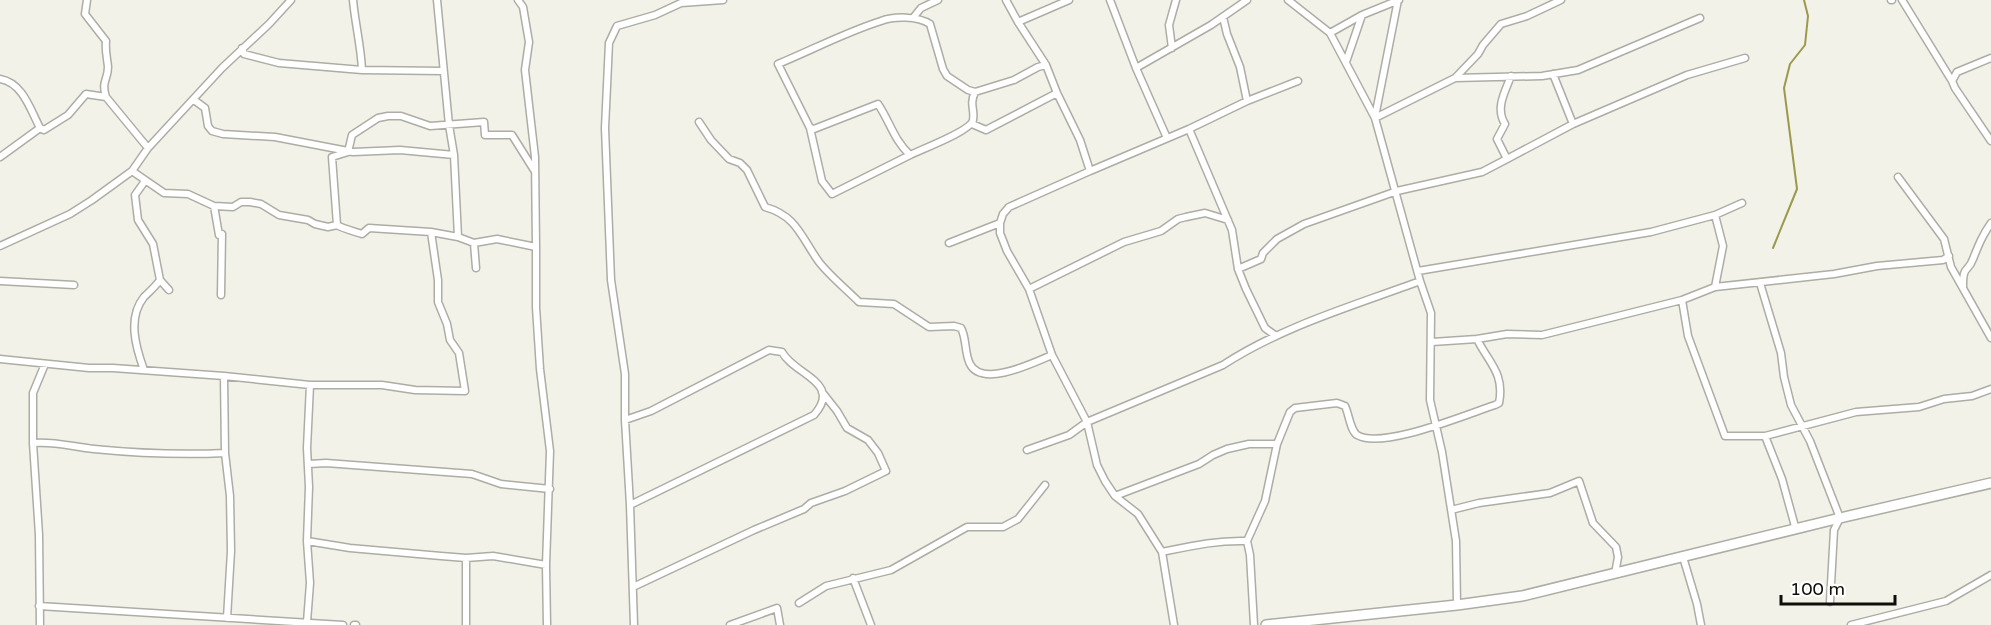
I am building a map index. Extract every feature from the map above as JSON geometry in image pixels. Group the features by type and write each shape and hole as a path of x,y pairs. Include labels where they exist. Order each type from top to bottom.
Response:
{"main road":[{"path":"1266,625 1457,605 1541,592 1991,483"}],"street":[{"path":"87,0 85,14 106,41 105,54 108,70 103,87 106,97 148,147"},
{"path":"0,246 70,214 132,171 148,147 291,0"},
{"path":"353,0 362,70"},
{"path":"437,0 454,155 458,237"},
{"path":"518,0 523,7 529,42 525,70 535,157 536,307 540,369 550,451 546,565 547,625"},
{"path":"634,625 625,374 611,280 605,128 609,43 618,26 655,15 681,3 723,0"},
{"path":"914,18 921,8 938,0"},
{"path":"1006,0 1046,65 1080,140 1089,171"},
{"path":"1018,22 1069,0"},
{"path":"1110,0 1136,68 1167,138"},
{"path":"1172,48 1169,25 1176,0"},
{"path":"1136,68 1223,17 1246,0"},
{"path":"1288,0 1330,33 1375,117 1397,191 1420,281 1431,313 1430,400 1437,426 1456,542 1457,605"},
{"path":"1330,33 1362,15 1398,0"},
{"path":"1375,117 1398,0"},
{"path":"1375,117 1455,78 1502,24 1527,16 1561,0"},
{"path":"1902,0 1953,81 1954,88 1991,141"},
{"path":"1346,62 1362,15"},
{"path":"1223,17 1240,67 1247,101"},
{"path":"975,92 947,76 930,24 914,18 883,20 778,64 810,128 822,181 832,194 930,144 960,133 972,124 971,100 975,92 1014,80 1046,65"},
{"path":"1455,78 1553,74 1578,70 1700,18"},
{"path":"242,48 244,54 279,63 362,70 443,71"},
{"path":"1238,269 1261,259 1263,253 1276,239 1294,232 1304,224 1397,191 1482,172 1574,124 1687,75 1746,58"},
{"path":"1953,81 1957,72 1991,58"},
{"path":"1553,74 1574,124"},
{"path":"1507,159 1497,139 1504,124 1500,104 1511,76"},
{"path":"0,79 18,86 40,128"},
{"path":"1174,625 1162,552 1138,514 1115,496 1097,465 1087,422 1052,355 1029,289 1007,251 1000,233 1000,223 1009,207 1189,129 1247,101 1298,81"},
{"path":"972,124 986,130 1057,93"},
{"path":"0,157 40,128 48,129 68,115 87,94 106,97"},
{"path":"194,100 205,108 208,126 213,131 223,134 275,138 348,152 400,150 454,155"},
{"path":"810,128 814,129 878,104 898,143 910,155"},
{"path":"348,152 352,135 378,118 401,116 430,126 484,122 485,135 512,135 535,172"},
{"path":"699,122 711,140 729,159 740,163 747,170 765,207 784,213 791,220 820,262 859,302 894,304 929,327 961,328 964,333 967,359 972,368 986,375 1023,367 1052,355"},
{"path":"1189,129 1232,230 1238,269 1265,328 1276,336"},
{"path":"337,225 332,157 348,152"},
{"path":"132,171 164,193 188,194 214,206 234,207 241,202 261,204 279,215 308,220 315,225 328,227 337,225 362,234 369,228 431,232 458,237 474,243 497,239 536,247"},
{"path":"1898,177 1944,239 1951,267 1991,339"},
{"path":"145,181 135,195 138,220 153,244 160,280 169,290"},
{"path":"1418,271 1651,232 1715,215 1742,203"},
{"path":"214,206 219,235 222,234 221,295"},
{"path":"1029,289 1124,242 1161,231 1186,217 1205,213 1228,220"},
{"path":"1715,215 1723,246 1715,287"},
{"path":"949,243 1000,223"},
{"path":"1963,288 1964,270 1971,264 1979,241 1991,223"},
{"path":"0,359 310,385 382,385 415,390 465,391 459,353 450,340 447,324 438,302 438,280 431,232"},
{"path":"474,243 476,268"},
{"path":"1432,342 1507,334 1542,335 1682,300 1715,287 1943,260 1949,256"},
{"path":"144,370 136,345 135,315 144,297 160,280"},
{"path":"0,281 74,285"},
{"path":"1027,450 1069,435 1087,422 1223,365 1295,326 1420,281"},
{"path":"1760,283 1781,352 1791,405 1810,441 1840,518 1834,530 1830,602"},
{"path":"1682,300 1688,336 1725,436 1764,436 1856,412 1919,407 1944,399 1972,396 1991,389"},
{"path":"1254,625 1250,555 1247,541 1265,501 1277,444 1290,412 1300,406 1337,403 1345,406 1353,431 1358,436 1366,438 1400,437 1499,403 1495,366 1483,352 1477,339"},
{"path":"625,420 651,411 769,350 782,352 788,362 819,384 847,429 867,440 886,471 633,587"},
{"path":"40,625 33,393 45,364"},
{"path":"224,376 225,453 230,496 231,551 227,618"},
{"path":"307,622 310,583 307,542 309,464 307,448 310,385"},
{"path":"630,505 814,415 822,402 822,392"},
{"path":"1764,436 1782,479 1796,530"},
{"path":"33,443 60,442 92,449 225,453"},
{"path":"1115,496 1199,464 1227,449 1249,444 1277,444"},
{"path":"309,464 326,463 472,474 501,484 550,489"},
{"path":"1451,510 1491,501 1541,495 1579,481 1593,523 1616,547 1618,557 1615,574"},
{"path":"799,603 826,586 891,570 968,527 1003,527 1018,519 1045,485"},
{"path":"1162,552 1206,542 1247,541"},
{"path":"307,542 466,558 493,556 546,565"},
{"path":"1683,557 1701,625"},
{"path":"466,558 466,625"},
{"path":"1851,625 1872,623 1946,601 1991,575"},
{"path":"853,578 871,625"},
{"path":"39,606 343,625"},
{"path":"730,625 777,608 780,625"}],"waterway":[{"path":"1773,248 1797,189 1784,88 1790,64 1805,45 1808,16 1804,0"}]}
